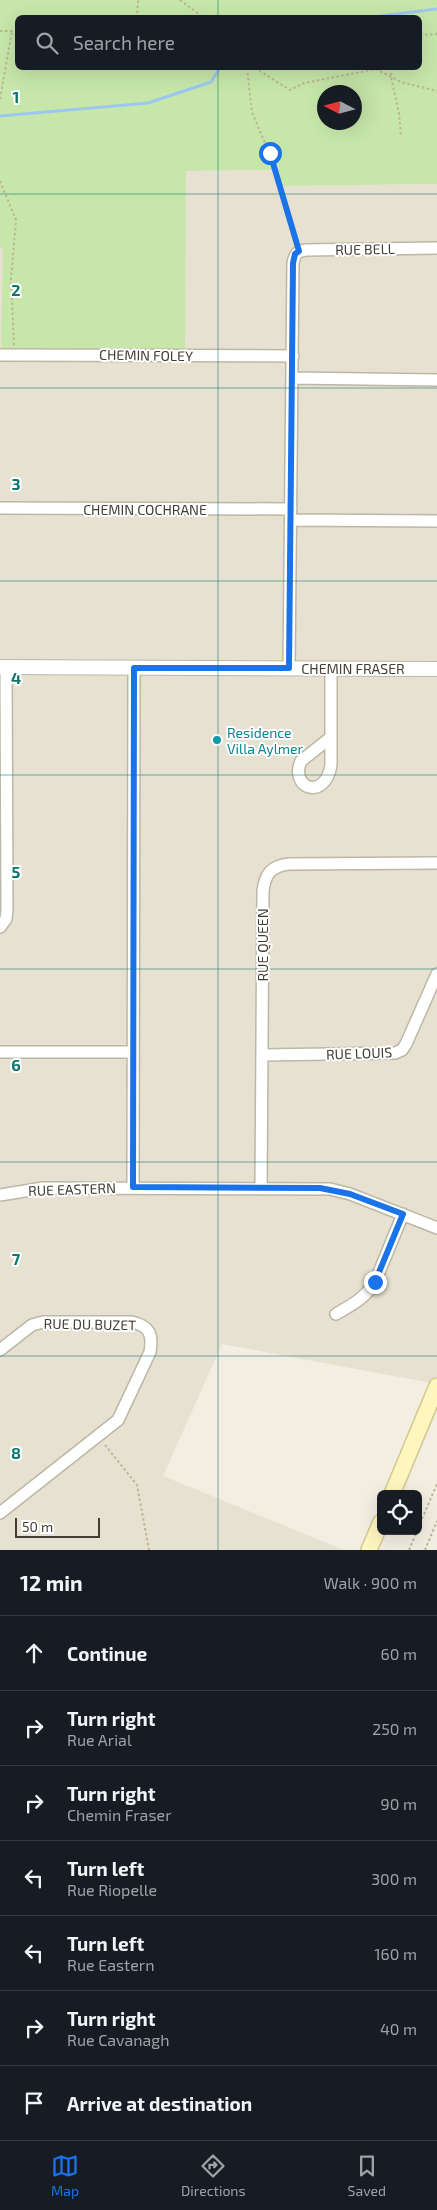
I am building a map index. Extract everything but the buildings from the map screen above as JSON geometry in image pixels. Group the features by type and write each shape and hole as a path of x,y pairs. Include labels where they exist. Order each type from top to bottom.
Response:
{"main road":[{"path":"394,1490 437,1386"},
{"path":"369,1550 377,1531"}],"street":[{"name":"RUE BELL","path":"297,252 437,248"},
{"path":"289,668 293,263 297,252"},
{"name":"CHEMIN FOLEY","path":"0,355 293,356"},
{"path":"293,378 437,380"},
{"name":"CHEMIN COCHRANE","path":"0,508 291,514 437,521"},
{"path":"0,928 6,918 7,910 3,667"},
{"name":"CHEMIN FRASER","path":"3,667 437,669"},
{"path":"133,1187 134,668"},
{"path":"330,738 331,669"},
{"name":"RUE QUEEN","path":"261,1189 263,891 266,875 272,869 289,864 437,863"},
{"name":"RUE LOUIS","path":"262,1055 396,1053 402,1050 406,1044 437,974"},
{"path":"0,1052 133,1052"},
{"name":"RUE EASTERN","path":"0,1195 43,1188 320,1188 340,1191 437,1228"},
{"path":"336,1314 353,1305 369,1291 375,1282 403,1214"},
{"name":"RUE DU BUZET","path":"0,1350 32,1325 43,1322 132,1322 142,1324 149,1330 152,1341 150,1352 118,1420 0,1513"}],"path":[{"path":"137,15 138,0"},
{"path":"180,0 200,15"},
{"path":"0,31 12,31 0,99"},
{"path":"422,35 437,34"},
{"path":"248,70 252,112 270,153 297,252"},
{"path":"258,70 290,90 304,83 371,70"},
{"path":"378,70 401,82 437,91"},
{"path":"392,70 391,77 400,113 401,137"},
{"path":"0,181 16,220 11,279 15,355"},
{"path":"98,1435 138,1485 149,1550"},
{"path":"422,1520 437,1484"},
{"path":"425,1550 437,1521"},
{"path":"409,1550 416,1535"}],"shaded area":[{"path":"273,170 281,186 437,184 437,1384 222,1344 163,1476 344,1550 0,1550 0,248 185,171"}],"green space":[{"path":"0,0 437,0 437,184 281,186 273,170 186,171 185,355 1,355 3,249 0,248"}],"waterway":[{"path":"388,15 437,9"},
{"path":"0,116 148,103 211,82 219,70"}],"place":[{"name":"Residence Villa Aylmer","path":"217,740"}],"route":[{"path":"270,153 299,251 295,254 293,263 289,668 134,668 133,1187 320,1188 350,1194 403,1214 375,1282"}]}
